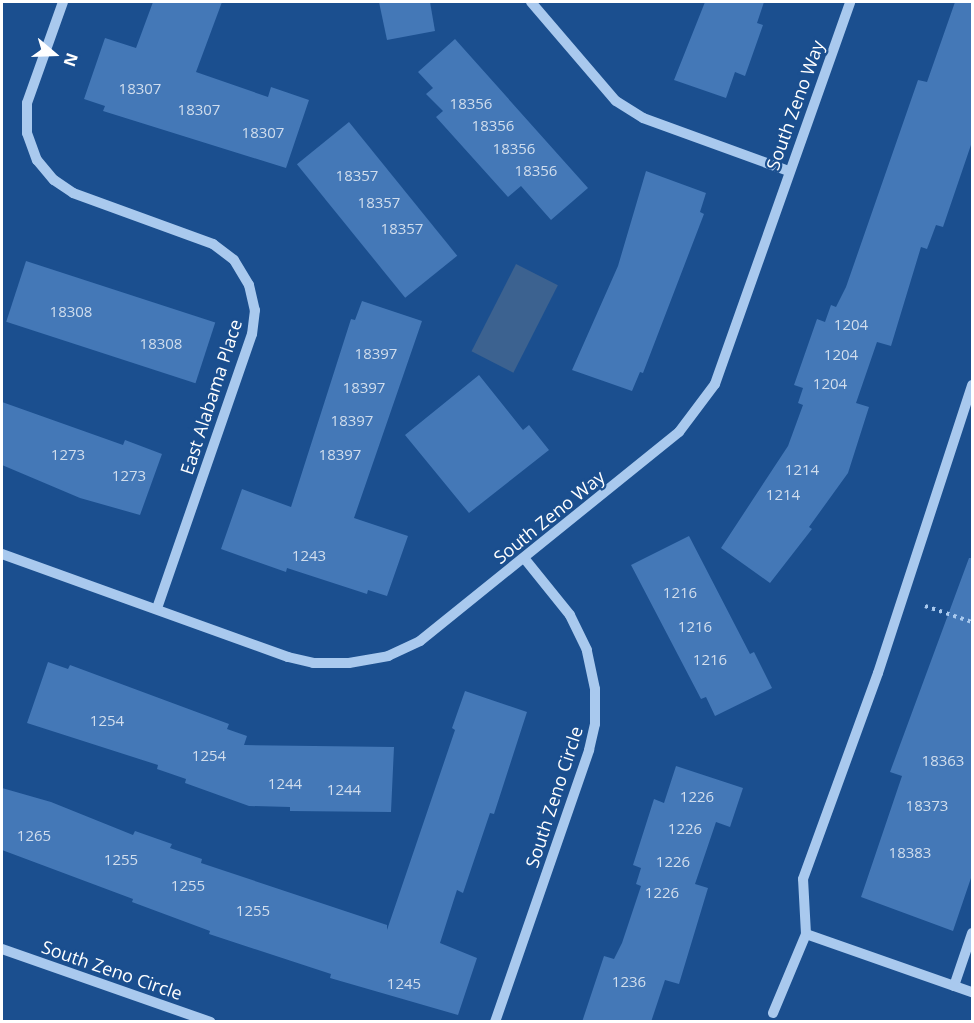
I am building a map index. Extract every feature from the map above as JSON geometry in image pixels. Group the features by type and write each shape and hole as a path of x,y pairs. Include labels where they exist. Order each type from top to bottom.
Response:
{"street":[{"name":"East Alabama Place","path":"63,2 27,103 27,133 37,160 54,180 73,193 213,244 234,260 249,285 255,310 252,334 157,609"},
{"path":"531,2 616,101 643,118 789,171"},
{"name":"South Zeno Way","path":"2,554 288,657 349,663 388,656 420,641 679,432 715,384 850,2"},
{"path":"773,1013 806,934 803,879 878,673 972,385"},
{"name":"South Zeno Circle","path":"495,1022 589,750 595,724 595,689 587,650 570,615 524,558"},
{"path":"954,986 972,933"},
{"path":"806,934 972,992"},
{"name":"South Zeno Circle","path":"2,949 211,1022"}],"path":[{"path":"924,605 972,622"}],"water":[{"path":"516,264 558,285 513,373 472,351"}],"building":[{"path":"153,2 222,2 196,72 268,97 271,87 309,100 286,168 103,111 105,106 84,99 105,38 136,48"},
{"path":"379,2 430,2 435,31 387,40"},
{"path":"705,2 764,2 757,23 763,25 745,76 735,72 726,98 674,80"},
{"path":"955,2 972,2 972,142 943,227 936,225 927,249 921,247 891,346 877,342 856,403 869,407 848,473 809,527 812,529 770,583 721,548 788,446 803,405 798,403 803,388 794,385 817,319 825,322 831,305 836,307 846,287 918,80 927,82"},
{"path":"455,39 588,188 551,220 521,186 508,197 436,117 443,111 426,94 433,88 418,72"},
{"path":"349,122 457,256 405,298 297,164"},
{"path":"646,171 706,193 700,212 704,214 643,373 640,372 632,391 572,370 618,266"},
{"path":"26,261 215,322 195,383 6,322"},
{"path":"362,301 422,321 354,518 408,536 387,596 368,590 367,594 287,568 286,572 221,549 242,489 291,507 351,319 355,320"},
{"path":"479,375 523,430 529,425 549,450 469,513 405,435"},
{"path":"2,402 123,445 125,440 162,454 140,515 80,498 2,465"},
{"path":"689,536 750,654 754,652 772,688 715,716 706,697 701,699 631,565"},
{"path":"969,558 972,558 972,875 953,931 861,897 902,776 890,772"},
{"path":"48,662 68,669 70,665 229,724 227,729 247,736 244,745 394,747 391,812 290,811 290,807 249,806 185,783 186,779 157,769 158,765 27,723"},
{"path":"465,691 527,712 494,814 490,813 463,893 457,890 440,943 477,958 458,1015 330,978 331,974 209,934 210,931 132,902 133,899 2,850 2,788 51,802 133,835 135,831 172,844 170,848 202,859 201,863 387,925 387,930 455,730 452,728"},
{"path":"676,766 743,788 730,827 716,822 695,884 708,888 679,984 665,980 651,1022 582,1022 604,956 614,959 622,943 641,886 636,884 641,868 633,865 654,799 664,803"}]}
